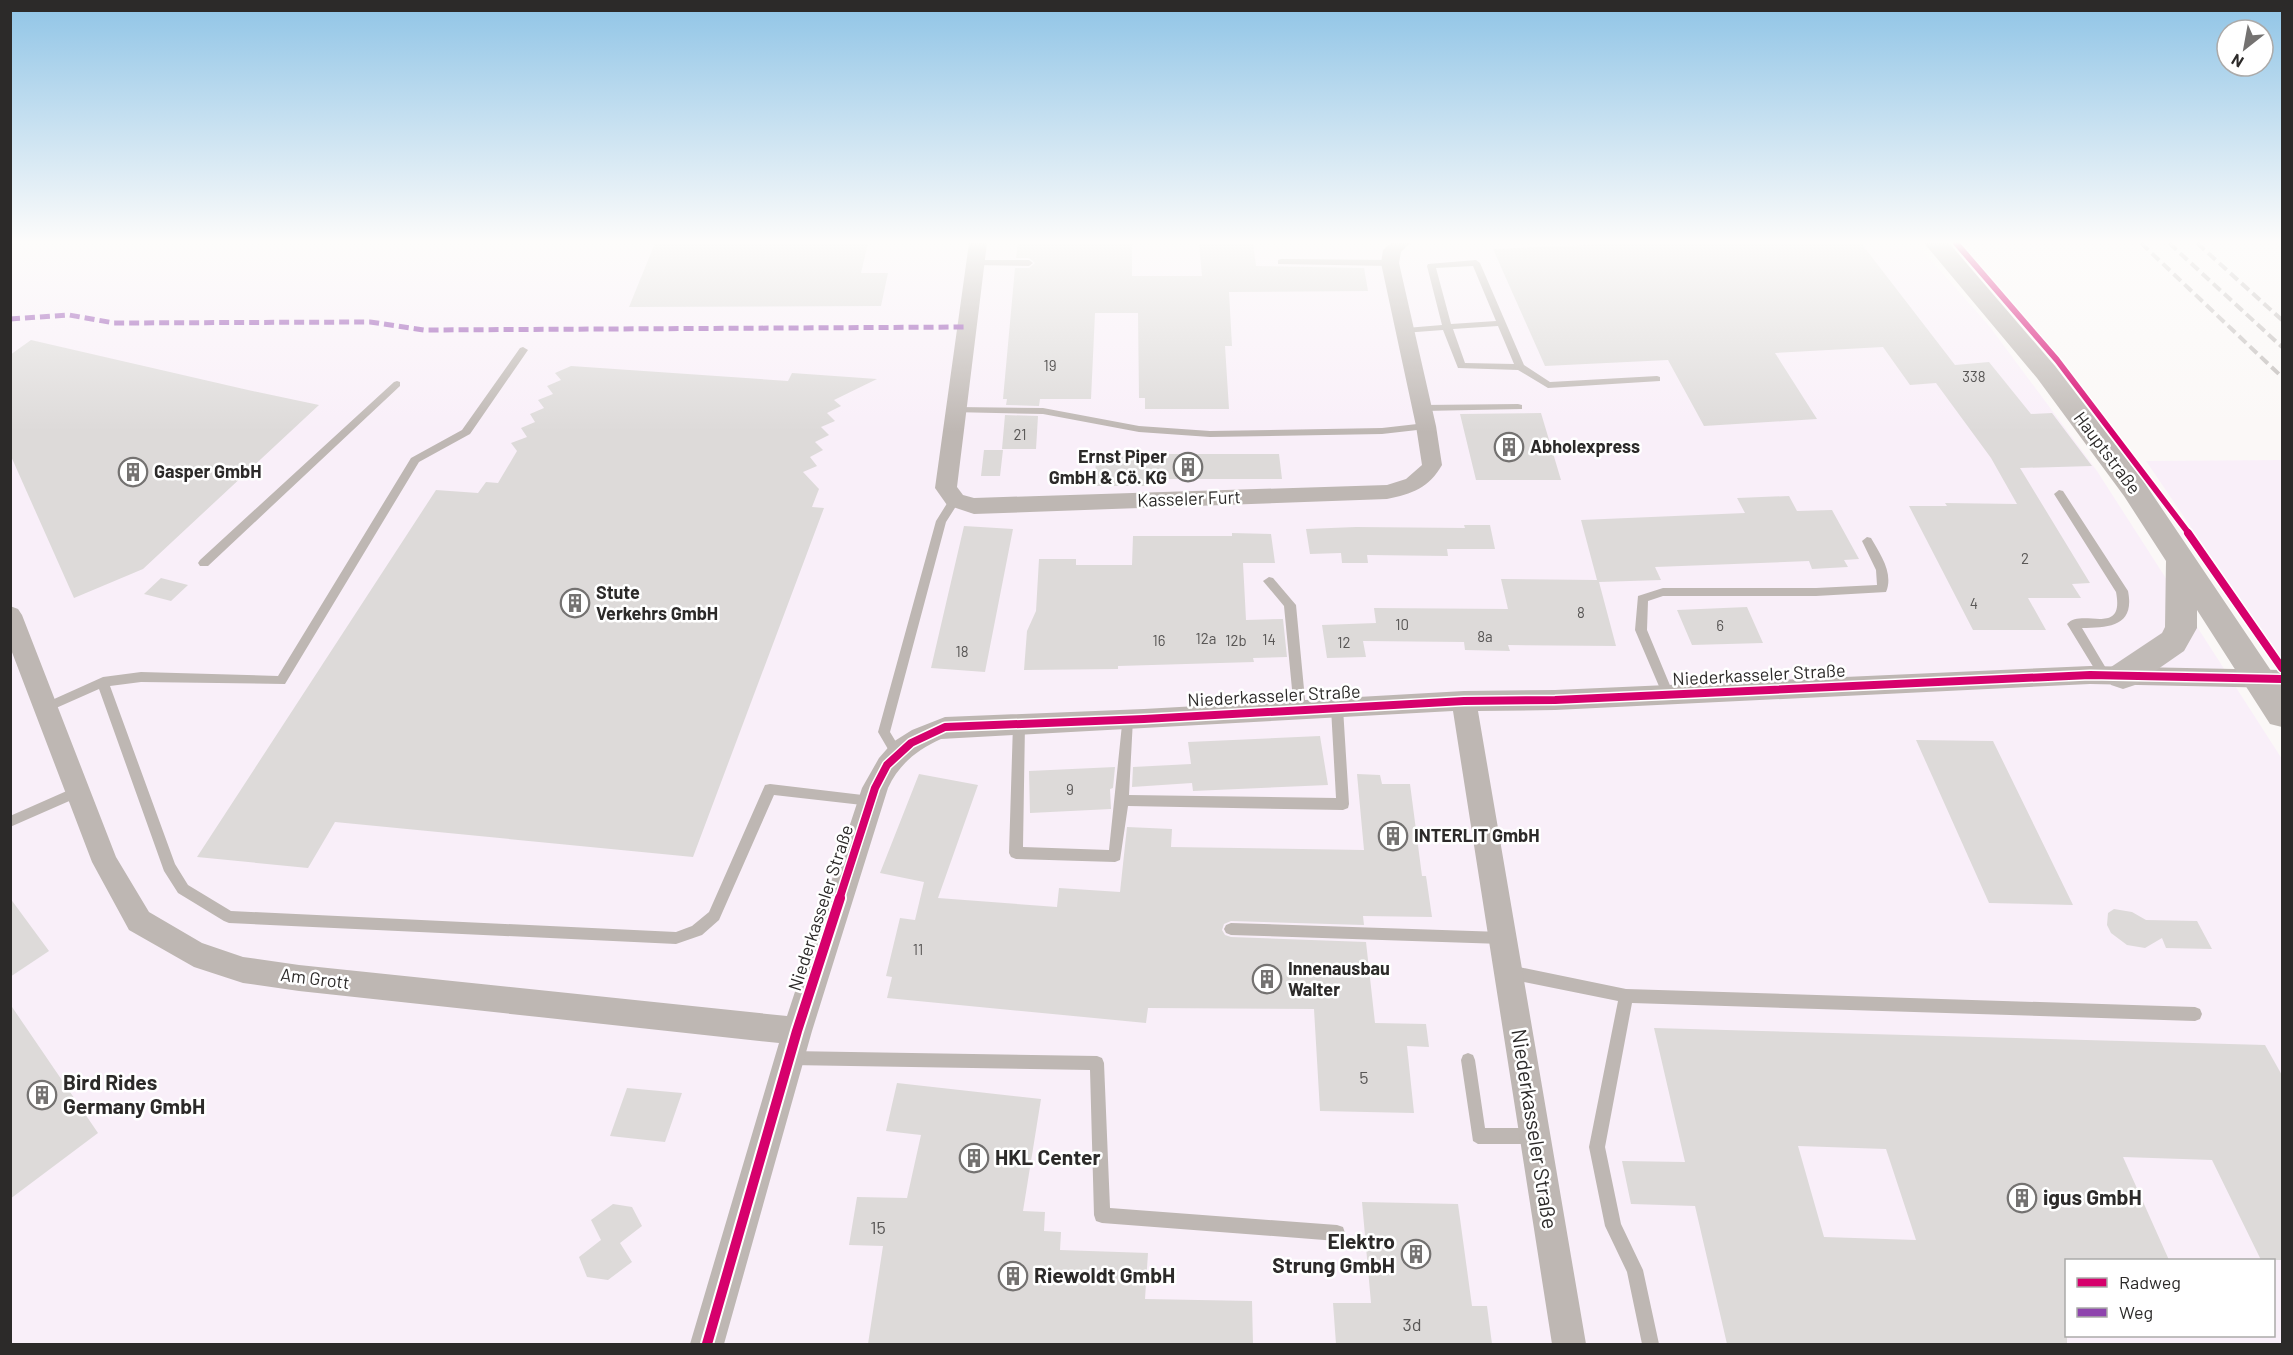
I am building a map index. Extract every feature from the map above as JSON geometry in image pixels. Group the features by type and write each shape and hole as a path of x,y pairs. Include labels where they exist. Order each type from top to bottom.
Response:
{"main road":[{"name":"Hauptstraße","path":"1990,306 2046,372 2134,489 2181,558 2271,679 2283,714"},
{"path":"2114,676 2173,642 2181,628 2181,558"}],"street":[{"path":"955,500 946,488 969,306"},
{"path":"1400,306 1424,417"},
{"name":"Kasseler Furt","path":"955,500 974,506 1017,506 1387,492 1405,489 1422,480 1432,465 1424,417"},
{"name":"Am Grott","path":"10,615 18,649 47,707 105,862 139,921 194,954 243,970 793,1044"},
{"name":"Niederkasseler Straße","path":"707,1344 793,1044 871,801 884,769 896,752 925,734 945,727 1464,700 1555,700 2114,676 2271,679"},
{"name":"Niederkasseler Straße","path":"1464,700 1569,1344"}],"lane":[{"path":"1442,306 1461,366 1520,367 1548,385 1657,379"},
{"path":"1494,306 1520,367"},
{"path":"1406,331 1501,323"},
{"path":"47,707 103,682 141,677 281,681 415,460 466,432 523,350"},
{"path":"204,563 397,384"},
{"path":"956,410 1043,411 1138,429 1210,434 1382,431 1424,417 1518,407"},
{"path":"2059,494 2122,591 2125,602 2123,613 2116,620 2073,624 2114,676"},
{"path":"896,752 884,732 941,521 955,500"},
{"path":"1668,695 1641,630 1642,599 1663,592 1816,592 1882,589 1884,583 1882,570 1867,541"},
{"path":"1269,581 1290,605 1300,710"},
{"path":"103,682 169,867 183,889 230,917 676,938 693,934 706,926 714,916 770,789 871,801"},
{"path":"1122,800 1343,804 1337,708"},
{"path":"1019,724 1016,853 1115,856 1122,800 1127,719"},
{"path":"10,822 78,791"},
{"path":"1232,928 1502,938"},
{"path":"1508,972 1626,996 2195,1014"},
{"path":"1626,996 1597,1147 1613,1226 1635,1270 1650,1344"},
{"path":"793,1044 1097,1063 1102,1215 1337,1233"},
{"path":"1468,1060 1478,1136 1535,1136"}],"shaded area":[{"path":"10,306 1972,306 1990,327 2097,471 2282,759 2282,1344 11,1344"},
{"path":"2282,460 2282,661 2146,461"}],"building":[{"path":"629,306 822,306 629,307"},
{"path":"1011,306 1230,306 1232,346 1225,346 1229,409 1145,409 1145,398 1139,398 1138,313 1095,313 1091,399 1040,399 1039,406 1006,405 1007,399 1003,399"},
{"path":"1518,306 1910,306 1955,365 1989,362 2031,414 2052,413 2092,466 2020,468 2090,583 2072,584 2081,598 2028,598 2046,630 1973,630 1909,506 1947,506 1945,503 2017,504 1991,458 1936,383 1910,385 1883,347 1775,353 1817,419 1704,426 1668,360 1545,366"},
{"name":"Gasper GmbH","path":"31,340 319,405 143,569 74,598 10,454 10,355"},
{"name":"Stute Verkehrs GmbH","path":"571,366 788,381 792,373 877,379 834,400 841,406 827,413 835,421 821,427 829,435 815,442 823,450 810,457 817,466 803,472 819,489 812,507 824,508 693,857 335,822 308,868 197,857 436,490 478,493 486,482 498,483 517,451 511,443 527,437 521,428 535,422 530,414 544,408 538,400 553,394 547,386 561,380 555,373"},
{"name":"Abholexpress","path":"1541,413 1561,480 1476,480 1460,414"},
{"path":"1005,415 1038,416 1036,449 1002,449"},
{"path":"984,450 1003,450 1000,476 981,476"},
{"name":"Ernst Piper GmbH & Cö. KG","path":"1096,454 1279,454 1282,479 1145,479 1145,486 1095,486"},
{"path":"1789,496 1797,511 1832,510 1859,559 1844,560 1848,567 1812,569 1809,561 1655,567 1661,580 1599,582 1616,646 1508,645 1510,651 1465,650 1464,642 1363,641 1366,657 1327,658 1322,625 1376,623 1374,608 1508,609 1501,579 1597,580 1581,520 1745,513 1737,498"},
{"path":"1464,525 1490,525 1495,549 1447,549 1448,556 1367,555 1368,563 1342,563 1341,553 1310,554 1306,529 1465,528"},
{"path":"964,526 1013,529 985,672 931,668"},
{"path":"1232,533 1271,534 1275,563 1243,563 1246,620 1283,619 1287,657 1253,658 1254,662 1118,666 1118,669 1024,670 1027,631 1036,611 1039,559 1076,559 1076,565 1132,565 1133,536 1232,536"},
{"path":"161,578 188,585 171,601 144,594"},
{"path":"1747,607 1763,643 1692,645 1677,610"},
{"path":"1320,736 1328,785 1193,791 1192,783 1132,787 1133,767 1191,764 1188,742"},
{"path":"1916,740 1993,741 2073,905 1989,903"},
{"path":"1115,767 1113,788 1110,789 1111,809 1030,813 1029,771"},
{"path":"919,774 978,785 938,898 1057,907 1059,888 1120,892 1127,827 1172,829 1171,847 1364,850 1357,774 1380,775 1382,784 1410,784 1422,876 1426,876 1432,917 1363,916 1364,925 1231,921 1224,924 1222,930 1225,935 1231,937 1366,942 1375,1023 1426,1024 1429,1047 1407,1046 1414,1113 1320,1111 1314,1009 1148,1008 1146,1023 887,998 892,977 886,976 900,918 915,920 924,882 880,873"},
{"path":"10,898 49,951 10,977"},
{"path":"2114,909 2132,912 2146,920 2197,921 2212,949 2166,948 2162,938 2145,948 2127,945 2111,933 2107,925 2108,913"},
{"name":"Bird Rides Germany GmbH","path":"10,1004 98,1133 10,1199"},
{"name":"igus GmbH","path":"1654,1028 2265,1045 2283,1077 2283,1260 2261,1259 2212,1160 2123,1157 2169,1259 2065,1259 2065,1337 2067,1337 2067,1344 1727,1344 1695,1206 1631,1204 1622,1161 1685,1162","holes":["1798,1146 1886,1149 1916,1240 1824,1237"]},
{"path":"897,1083 1041,1099 1023,1211 1045,1212 1044,1231 1061,1232 1060,1250 1148,1253 1145,1299 1252,1301 1253,1344 868,1344 883,1246 849,1245 857,1197 907,1198 921,1135 886,1131"},
{"path":"627,1088 682,1093 665,1142 610,1136"},
{"name":"Elektro Strung GmbH","path":"1362,1202 1458,1204 1472,1306 1487,1306 1492,1344 1336,1344 1333,1303 1371,1303"},
{"path":"613,1204 632,1207 642,1226 620,1243 632,1262 608,1280 587,1277 579,1257 601,1240 591,1220"}],"railway":[{"path":"2208,306 2282,377"},
{"path":"2238,306 2282,347"},
{"path":"2267,306 2282,320"}],"marked path":[{"path":"10,319 69,315 114,323 370,322 424,330 967,327"}],"cycle path":[{"path":"2011,306 2057,360 2145,473 2282,668"},
{"path":"707,1344 797,1031 875,788 894,756 911,743 932,732 945,727 1144,719 1464,701 1555,700 2090,675 2282,679"}],"place":[{"name":"Abholexpress","path":"1509,447"},
{"name":"Ernst Piper GmbH & Cö. KG","path":"1188,467"},
{"name":"Gasper GmbH","path":"133,472"},
{"name":"Stute Verkehrs GmbH","path":"575,603"},
{"name":"INTERLIT GmbH","path":"1393,836"},
{"name":"Innenausbau Walter","path":"1267,979"},
{"name":"Bird Rides Germany GmbH","path":"42,1095"},
{"name":"HKL Center","path":"974,1158"},
{"name":"igus GmbH","path":"2022,1198"},
{"name":"Elektro Strung GmbH","path":"1416,1254"},
{"name":"Riewoldt GmbH","path":"1013,1276"}]}
